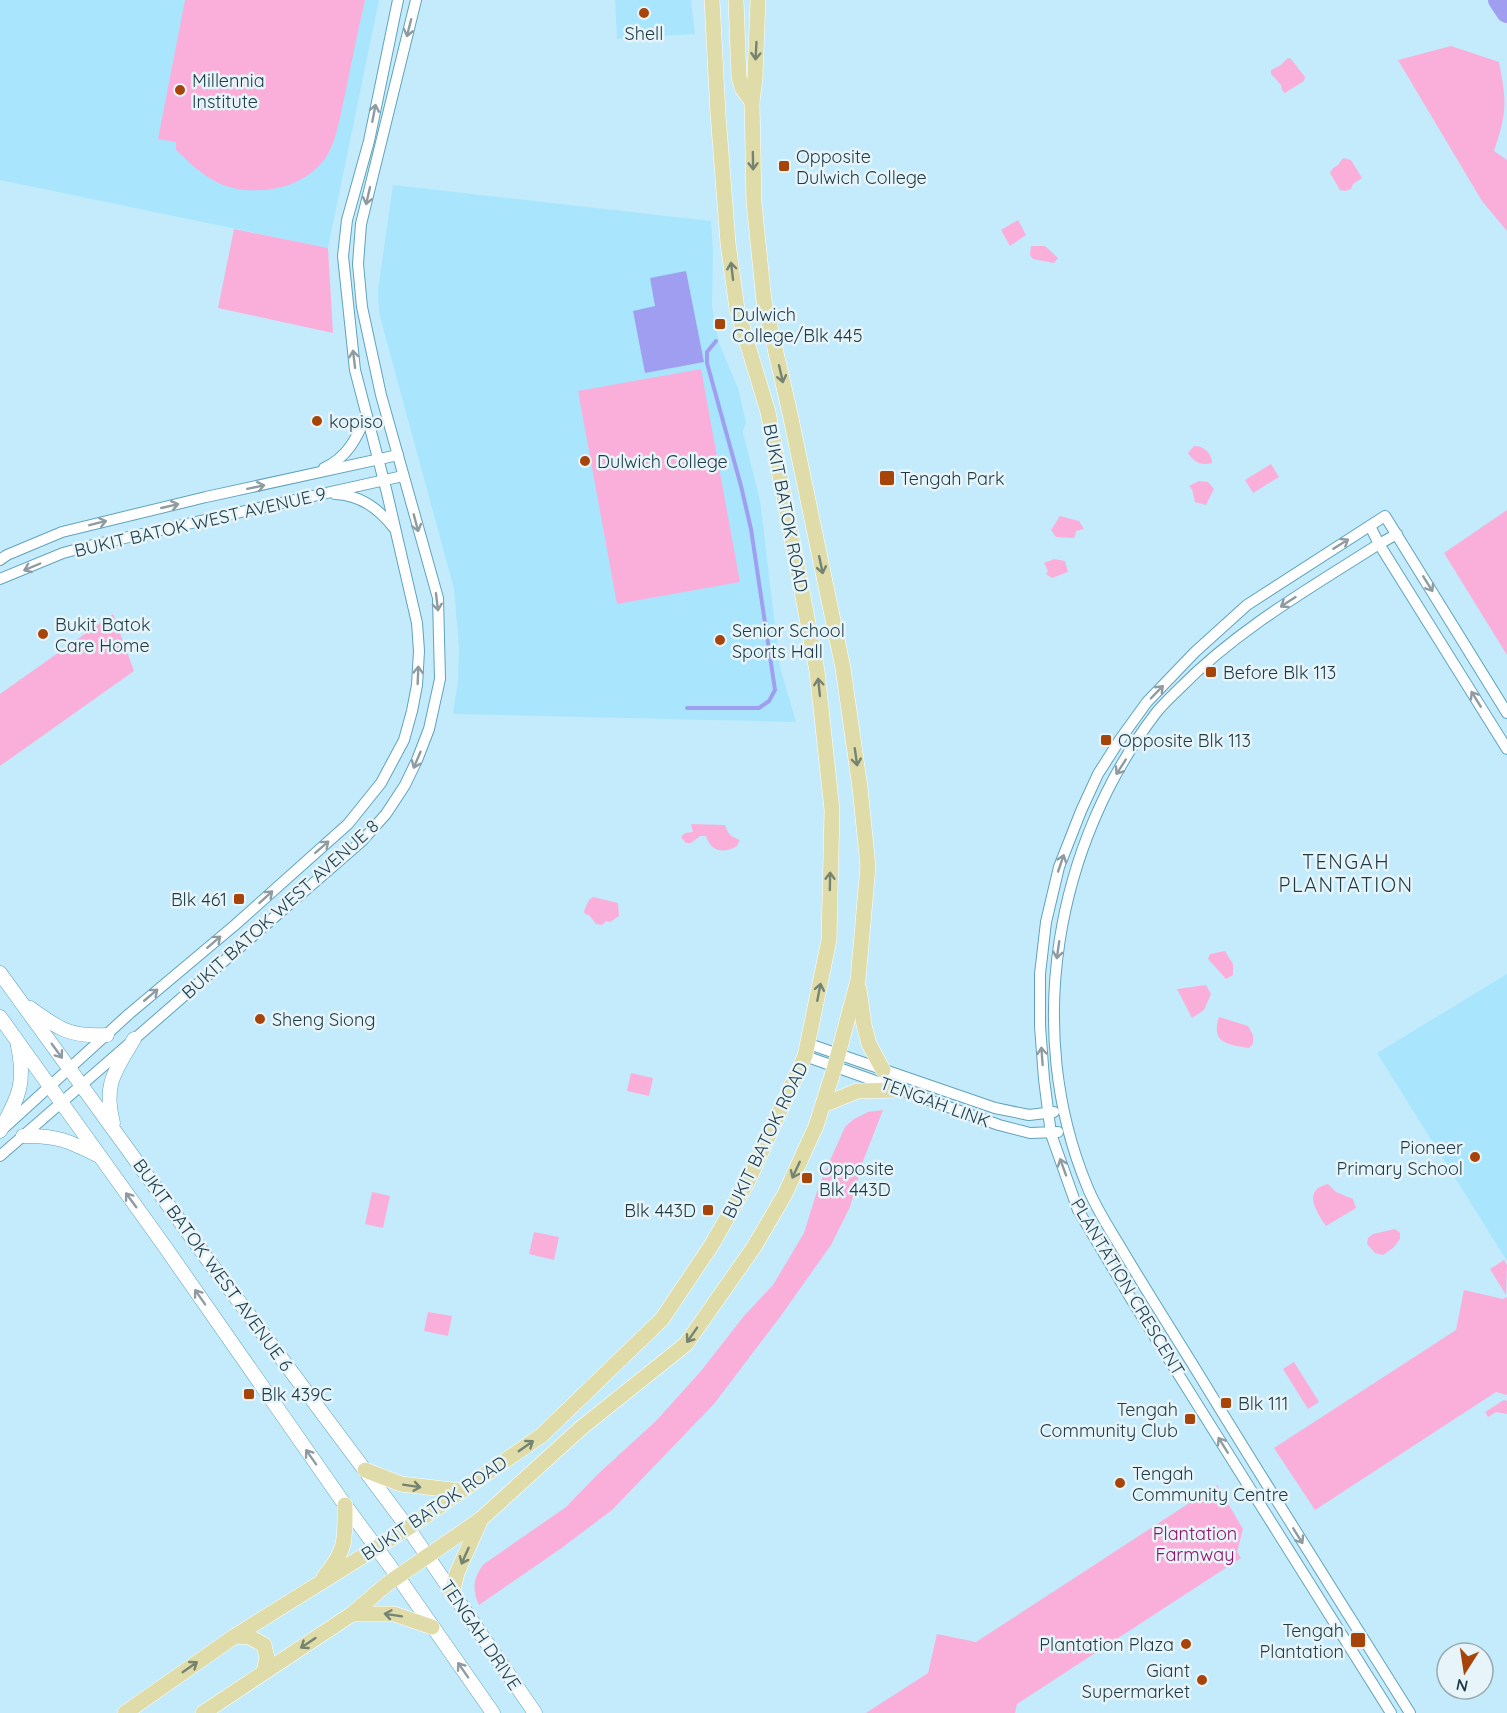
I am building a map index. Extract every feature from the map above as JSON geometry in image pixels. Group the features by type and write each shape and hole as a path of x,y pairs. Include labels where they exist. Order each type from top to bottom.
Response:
{"main road":[{"name":"BUKIT BATOK ROAD","path":"125,1713 236,1636 408,1528 542,1435 662,1319 711,1246 748,1181 807,1050 829,940 832,810 815,660 768,412 737,309 728,243 712,0"},
{"path":"736,0 739,77 742,88 752,102"},
{"name":"BUKIT BATOK ROAD","path":"203,1713 352,1614 398,1577 481,1520 580,1428 686,1344 754,1247 785,1194 816,1126 823,1105 858,980 868,866 860,788 843,668 764,301 754,203 752,102 758,0"},
{"path":"858,980 869,1044 883,1070"},
{"path":"823,1105 856,1091 901,1090"},
{"path":"365,1470 401,1484 461,1491"},
{"path":"316,1586 335,1563 342,1550 345,1539 345,1505"},
{"path":"452,1593 457,1573 481,1520"},
{"path":"352,1614 394,1614 432,1628"},
{"path":"236,1636 250,1637 264,1645 267,1658 264,1672"}],"street":[{"name":"BUKIT BATOK WEST AVENUE 8","path":"0,1131 129,1014 348,824 381,783 404,740 417,685 419,651 417,623 384,480 355,370 343,256 346,220 369,141 398,0"},
{"name":"BUKIT BATOK WEST AVENUE 8","path":"0,1156 362,841 386,814 405,785 429,729 440,679 438,598 402,476 368,334 358,264 361,224 416,0"},
{"path":"307,476 331,465 344,455 358,435 366,416"},
{"name":"BUKIT BATOK WEST AVENUE 9","path":"0,560 62,532 206,497 398,455"},
{"name":"BUKIT BATOK WEST AVENUE 9","path":"0,579 63,553 402,476"},
{"path":"326,494 342,494 361,499 378,510 396,530"},
{"name":"PLANTATION CRESCENT","path":"1391,1713 1133,1302 1078,1210 1051,1134 1040,1026 1040,974 1046,922 1059,867 1098,774 1120,738 1147,702 1246,604 1386,516 1397,534 1259,621 1207,661 1157,712 1112,780 1093,821 1075,873 1062,925 1055,975 1054,1025 1063,1110 1067,1129 1088,1190 1146,1291 1410,1713"},
{"path":"1370,526 1507,749"},
{"path":"1397,534 1507,713"},
{"name":"BUKIT BATOK WEST AVENUE 6","path":"0,972 208,1260 428,1556"},
{"path":"19,999 64,1031 78,1035 107,1035"},
{"name":"BUKIT BATOK WEST AVENUE 6","path":"0,1017 398,1577"},
{"path":"115,1130 108,1106 109,1088 116,1070 134,1039"},
{"path":"0,1131 13,1108 21,1083 22,1066 16,1041"},
{"name":"TENGAH LINK","path":"807,1050 837,1060 883,1070 995,1108 1029,1115 1063,1110"},
{"name":"TENGAH LINK","path":"837,1060 901,1090 999,1125 1030,1133 1051,1134 1067,1129"},
{"path":"23,1136 54,1136 99,1156"},
{"path":"1133,1302 1136,1294 1146,1291"},
{"name":"TENGAH DRIVE","path":"428,1556 535,1713"},
{"name":"TENGAH DRIVE","path":"398,1577 493,1713"}],"shaded area":[{"name":"Millennia Institute","path":"0,0 379,0 328,248 0,180"},
{"path":"615,0 691,0 695,34 617,39"},
{"name":"Dulwich College","path":"393,185 711,221 712,307 719,343 738,388 746,422 743,432 760,500 780,667 796,722 453,714 458,679 459,648 454,589 379,313 378,290"},
{"path":"686,271 704,362 645,373 633,311 655,306 650,278"},
{"name":"Pioneer Primary School","path":"1507,974 1507,1261 1377,1053"}],"green space":[{"path":"185,0 365,0 335,136 324,160 312,172 281,187 264,190 237,189 205,175 176,150 176,142 158,139"},
{"path":"1451,46 1499,62 1504,107 1494,151 1507,160 1507,231 1482,201 1398,60"},
{"path":"1288,58 1305,77 1304,81 1285,93 1271,74 1271,70"},
{"path":"1343,158 1351,160 1362,178 1353,184 1351,189 1345,191 1340,190 1330,173"},
{"path":"1018,220 1026,235 1010,246 1001,230"},
{"path":"234,229 328,248 333,333 218,308"},
{"path":"1031,246 1045,246 1058,258 1054,263 1033,259 1030,255"},
{"path":"701,369 740,582 617,604 578,391"},
{"path":"1194,446 1207,451 1212,463 1201,464 1193,459 1188,453"},
{"path":"1271,464 1279,477 1253,493 1245,480"},
{"path":"1199,481 1208,482 1214,489 1206,505 1195,502 1189,486"},
{"path":"1507,510 1507,655 1444,553"},
{"path":"1060,516 1079,521 1084,529 1076,531 1073,538 1056,537 1051,530"},
{"path":"1054,559 1065,561 1068,572 1052,578 1046,574 1048,571 1044,563"},
{"path":"113,614 134,671 0,766 0,694"},
{"path":"691,824 725,825 730,835 740,840 737,846 723,851 711,845 706,836 700,836 691,843 686,843 681,837 685,833 693,832"},
{"path":"593,897 618,903 619,916 602,925 596,924 584,911"},
{"path":"1225,951 1233,964 1233,975 1226,979 1208,959 1210,954"},
{"path":"1206,985 1211,994 1204,1010 1192,1018 1177,989"},
{"path":"1219,1017 1248,1026 1253,1035 1253,1044 1249,1048 1223,1041 1217,1032"},
{"path":"631,1073 653,1078 649,1096 627,1091"},
{"path":"883,1110 863,1161 850,1207 831,1245 714,1404 612,1510 479,1605 475,1594 475,1584 484,1564 566,1507 656,1421 773,1285 804,1233 819,1185 845,1127 868,1112"},
{"path":"1328,1184 1336,1192 1353,1199 1356,1208 1326,1226 1315,1208 1313,1196 1320,1187"},
{"path":"372,1192 390,1196 383,1228 365,1224"},
{"path":"1395,1229 1400,1233 1400,1239 1383,1255 1375,1253 1367,1244 1368,1238 1373,1234"},
{"path":"534,1232 559,1237 554,1260 529,1254"},
{"path":"1504,1260 1507,1265 1506,1295 1490,1269"},
{"path":"1464,1290 1503,1299 1507,1297 1507,1395 1496,1392 1315,1510 1274,1448 1456,1330"},
{"path":"428,1312 452,1316 448,1336 424,1331"},
{"path":"1294,1362 1319,1402 1308,1409 1283,1369"},
{"path":"1504,1400 1507,1401 1507,1414 1496,1412 1488,1417 1485,1412"},
{"name":"Plantation Farmway","path":"1217,1485 1243,1529 1237,1552 1241,1558 1017,1704 1015,1713 866,1713 928,1673 937,1634 976,1642"}],"waterway":[{"path":"1499,0 1507,12"},
{"path":"687,708 759,708 769,701 775,690 751,529 707,363 707,352 716,341"}],"place":[{"name":"Shell","path":"644,13"},
{"name":"Millennia Institute","path":"180,90"},
{"name":"Opposite Dulwich College","path":"784,166"},
{"name":"Dulwich College/Blk 445","path":"720,324"},
{"name":"kopiso","path":"317,421"},
{"name":"Dulwich College","path":"585,461"},
{"name":"Tengah Park","path":"887,478"},
{"name":"Bukit Batok Care Home","path":"43,634"},
{"name":"Senior School Sports Hall","path":"720,640"},
{"name":"Before Blk 113","path":"1211,672"},
{"name":"Opposite Blk 113","path":"1106,740"},
{"name":"Blk 461","path":"239,899"},
{"name":"Sheng Siong","path":"260,1019"},
{"name":"Pioneer Primary School","path":"1475,1157"},
{"name":"Opposite Blk 443D","path":"807,1178"},
{"name":"Blk 443D","path":"708,1210"},
{"name":"Blk 439C","path":"249,1394"},
{"name":"Blk 111","path":"1226,1403"},
{"name":"Tengah Community Club","path":"1190,1419"},
{"name":"Tengah Community Centre","path":"1120,1483"},
{"name":"Tengah Plantation","path":"1358,1640"},
{"name":"Plantation Plaza","path":"1186,1644"},
{"name":"Giant Supermarket","path":"1202,1680"}],"district":[{"name":"TENGAH PLANTATION","path":"1346,872"}]}
